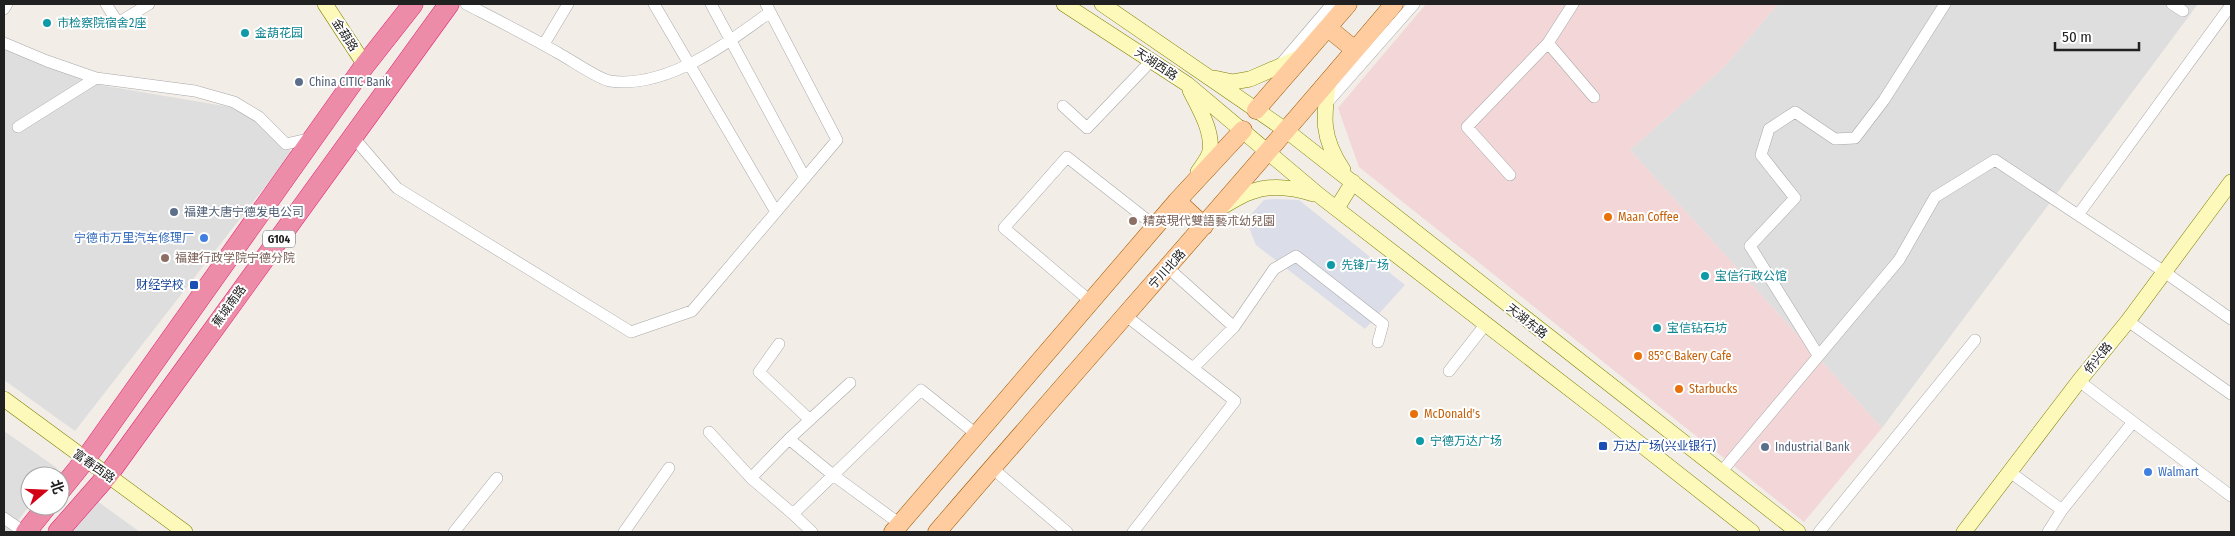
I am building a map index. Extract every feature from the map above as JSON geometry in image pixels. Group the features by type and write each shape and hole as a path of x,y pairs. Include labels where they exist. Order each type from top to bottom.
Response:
{"highway":[{"name":"G104","path":"70,479 86,460 365,66 413,4"},
{"name":"蕉城南路","path":"58,532 108,475 217,322 354,138 449,4"},
{"path":"25,532 39,516"}],"main road":[{"name":"金葫路","path":"325,4 365,66"},
{"name":"天湖西路","path":"1064,4 1187,84 1243,130"},
{"name":"天湖西路","path":"1102,4 1256,110"},
{"path":"896,528 1176,201 1243,130 1256,110 1348,4"},
{"name":"宁川北路","path":"937,532 1125,315 1268,154 1394,4"},
{"path":"1328,28 1355,50"},
{"path":"1210,78 1233,82 1277,69 1302,57"},
{"path":"1172,74 1183,59"},
{"path":"1329,80 1324,116 1326,133 1334,157 1351,179 1338,208"},
{"path":"1187,84 1204,119 1210,151 1190,186"},
{"name":"天湖东路","path":"1256,110 1351,179 1521,316 1798,532"},
{"path":"1243,130 1268,154 1320,196 1338,208 1485,325 1606,416 1752,532"},
{"name":"侨兴路","path":"1964,532 2079,381 2128,321 2163,271 2231,182"},
{"path":"1219,209 1251,191 1278,188 1299,189 1320,196"},
{"path":"1176,201 1204,226"},
{"name":"富春西路","path":"4,399 185,532"}],"street":[{"path":"4,9 7,4"},
{"path":"106,4 118,23 149,4"},
{"path":"354,138 397,188 631,332 692,311 837,140 768,8 732,41 691,64 642,81 608,82 544,44 466,4"},
{"path":"544,44 568,4"},
{"path":"654,4 691,64 776,212"},
{"path":"711,4 805,178"},
{"path":"1277,69 1332,4"},
{"path":"1325,105 1414,4"},
{"path":"1510,174 1467,127 1548,43 1573,4"},
{"path":"1818,355 1750,246 1795,198 1761,155 1769,129 1795,112 1835,139 1855,138 1884,100 1945,4"},
{"path":"2172,4 2183,11"},
{"path":"2078,215 2231,6"},
{"path":"4,43 47,62 96,78 195,91 234,102 259,118 286,144 314,137"},
{"path":"1548,43 1594,97"},
{"path":"1063,106 1087,128 1151,61"},
{"path":"18,126 96,78"},
{"path":"1090,301 1004,228 1067,157 1156,226"},
{"path":"1722,471 1899,260 1934,198 1995,160 2163,271 2231,319"},
{"path":"1193,368 1234,327 1274,269 1296,256 1383,324 1378,342"},
{"path":"1168,268 1234,327"},
{"path":"1125,315 1235,401 1133,532"},
{"path":"2128,321 2231,394"},
{"path":"1449,371 1485,325"},
{"path":"1819,532 1975,340"},
{"path":"779,344 759,372 810,420"},
{"path":"2079,381 2231,496"},
{"path":"751,478 850,383"},
{"path":"793,514 921,390 976,434"},
{"path":"2048,532 2062,510 2133,422"},
{"path":"708,432 751,478 812,532"},
{"path":"790,439 896,528"},
{"path":"624,532 669,468"},
{"path":"992,468 1067,532"},
{"path":"2010,472 2062,510"},
{"path":"454,532 497,478"},
{"path":"4,518 25,532"}],"shaded area":[{"path":"1426,4 1778,4 1725,66 1630,150 1882,428 1804,522 1359,167 1338,108"},
{"path":"1778,4 2198,4 1882,428 1630,150 1725,66"},
{"path":"4,47 100,85 230,107 250,117 292,152 75,431 4,380"},
{"name":"先锋广场","path":"1264,200 1299,200 1405,285 1365,329 1256,245 1246,220"},
{"path":"4,431 54,466 20,466 21,516 9,532 4,532"},
{"path":"93,498 140,532 68,532"}],"place":[{"name":"市检察院宿舍2座","path":"47,23"},
{"name":"金葫花园","path":"245,33"},
{"name":"China CITIC Bank","path":"299,82"},
{"name":"福建大唐宁德发电公司","path":"174,212"},
{"name":"Maan Coffee","path":"1608,217"},
{"name":"精英現代雙語藝朮幼兒園","path":"1133,221"},
{"name":"宁德市万里汽车修理厂","path":"204,238"},
{"name":"福建行政学院宁德分院","path":"165,258"},
{"name":"先锋广场","path":"1331,265"},
{"name":"宝信行政公馆","path":"1705,276"},
{"name":"财经学校","path":"194,285"},
{"name":"宝信钻石坊","path":"1657,328"},
{"name":"85°C Bakery Cafe","path":"1638,356"},
{"name":"Starbucks","path":"1679,389"},
{"name":"McDonald's","path":"1414,414"},
{"name":"宁德万达广场","path":"1420,441"},
{"name":"万达广场(兴业银行)","path":"1603,446"},
{"name":"Industrial Bank","path":"1765,447"},
{"name":"Walmart","path":"2148,472"}]}
